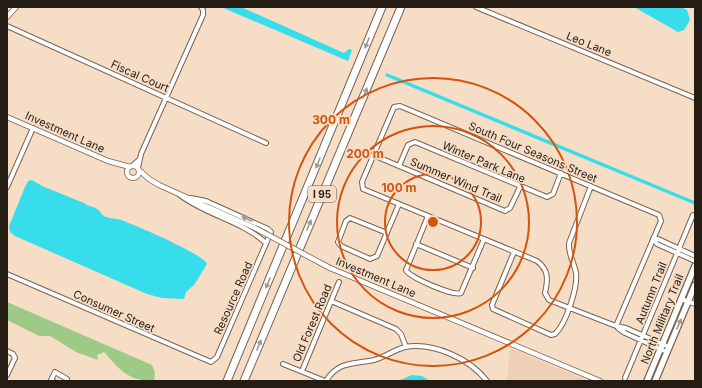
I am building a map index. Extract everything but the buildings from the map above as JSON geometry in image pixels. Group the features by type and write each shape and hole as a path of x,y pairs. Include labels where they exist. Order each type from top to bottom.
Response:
{"highway":[{"name":"I 95","path":"227,381 382,7"},
{"name":"I 95","path":"244,381 401,7"}],"main road":[{"name":"North Military Trail","path":"647,381 695,266"},
{"name":"North Military Trail","path":"655,381 695,285"}],"street":[{"path":"7,17 16,7"},
{"name":"Leo Lane","path":"476,7 695,98"},
{"path":"136,177 139,160 203,15 202,8"},
{"name":"Fiscal Court","path":"7,26 266,143"},
{"name":"South Four Seasons Street","path":"373,155 393,108 396,106 561,173 661,217 653,239"},
{"name":"Investment Lane","path":"7,117 115,163 138,169 149,179 176,193 254,228 330,268 600,381"},
{"path":"7,187 33,128"},
{"name":"Winter Park Lane","path":"399,166 408,145 415,142 544,197 549,197 553,194 561,173"},
{"path":"373,155 362,182 362,187 399,204 537,261 543,266 547,273 548,284 545,293 546,297 568,308 616,326 626,328 642,338 668,349"},
{"name":"Summer Wind Trail","path":"373,155 505,211 510,208 520,187"},
{"path":"127,173 131,166 139,160"},
{"name":"Investment Lane","path":"115,163 131,177 149,179"},
{"path":"514,252 492,304 493,309 553,335 558,331 576,284 575,270 569,253 569,243 572,230 592,186"},
{"path":"176,193 194,205 252,232 266,243 271,232 268,229 206,201 187,198"},
{"path":"387,233 350,218 346,221 338,242 341,246 373,259 377,256 387,233 399,204"},
{"name":"Autumn Trail","path":"625,378 693,215"},
{"path":"428,216 406,272 431,285 459,295 463,292 484,239"},
{"path":"616,326 653,239 695,261"},
{"name":"Resource Road","path":"215,360 266,243"},
{"path":"416,244 473,268"},
{"path":"678,251 695,256"},
{"name":"Consumer Street","path":"7,274 202,359 211,362 215,360"},
{"name":"Old Forest Road","path":"302,371 339,282"},
{"path":"681,298 695,304"},
{"path":"331,301 396,328 401,334 406,347"},
{"path":"284,364 325,381 333,372 346,364 378,358 406,347 424,347 460,358 473,366 487,381"},
{"path":"7,351 13,354 15,358 7,375"},
{"path":"53,381 51,380 56,372 67,379 66,381"}],"shaded area":[{"path":"510,348 588,381 507,381"}],"green space":[{"path":"7,302 152,365 155,373 154,381 131,377 120,369 104,352 97,355 98,360 76,352 50,336 39,336 7,320"}],"water":[{"path":"221,7 241,7 344,53 349,49 352,50 348,61"},
{"path":"634,7 681,7 687,10 690,20 684,30 678,32"},
{"path":"32,180 42,186 95,208 105,216 121,220 168,240 194,254 207,264 194,285 186,292 184,299 162,298 147,294 15,236 10,232 9,226 28,181"},
{"path":"412,375 422,376 430,381 398,381"}],"waterway":[{"path":"387,75 695,203"}]}
